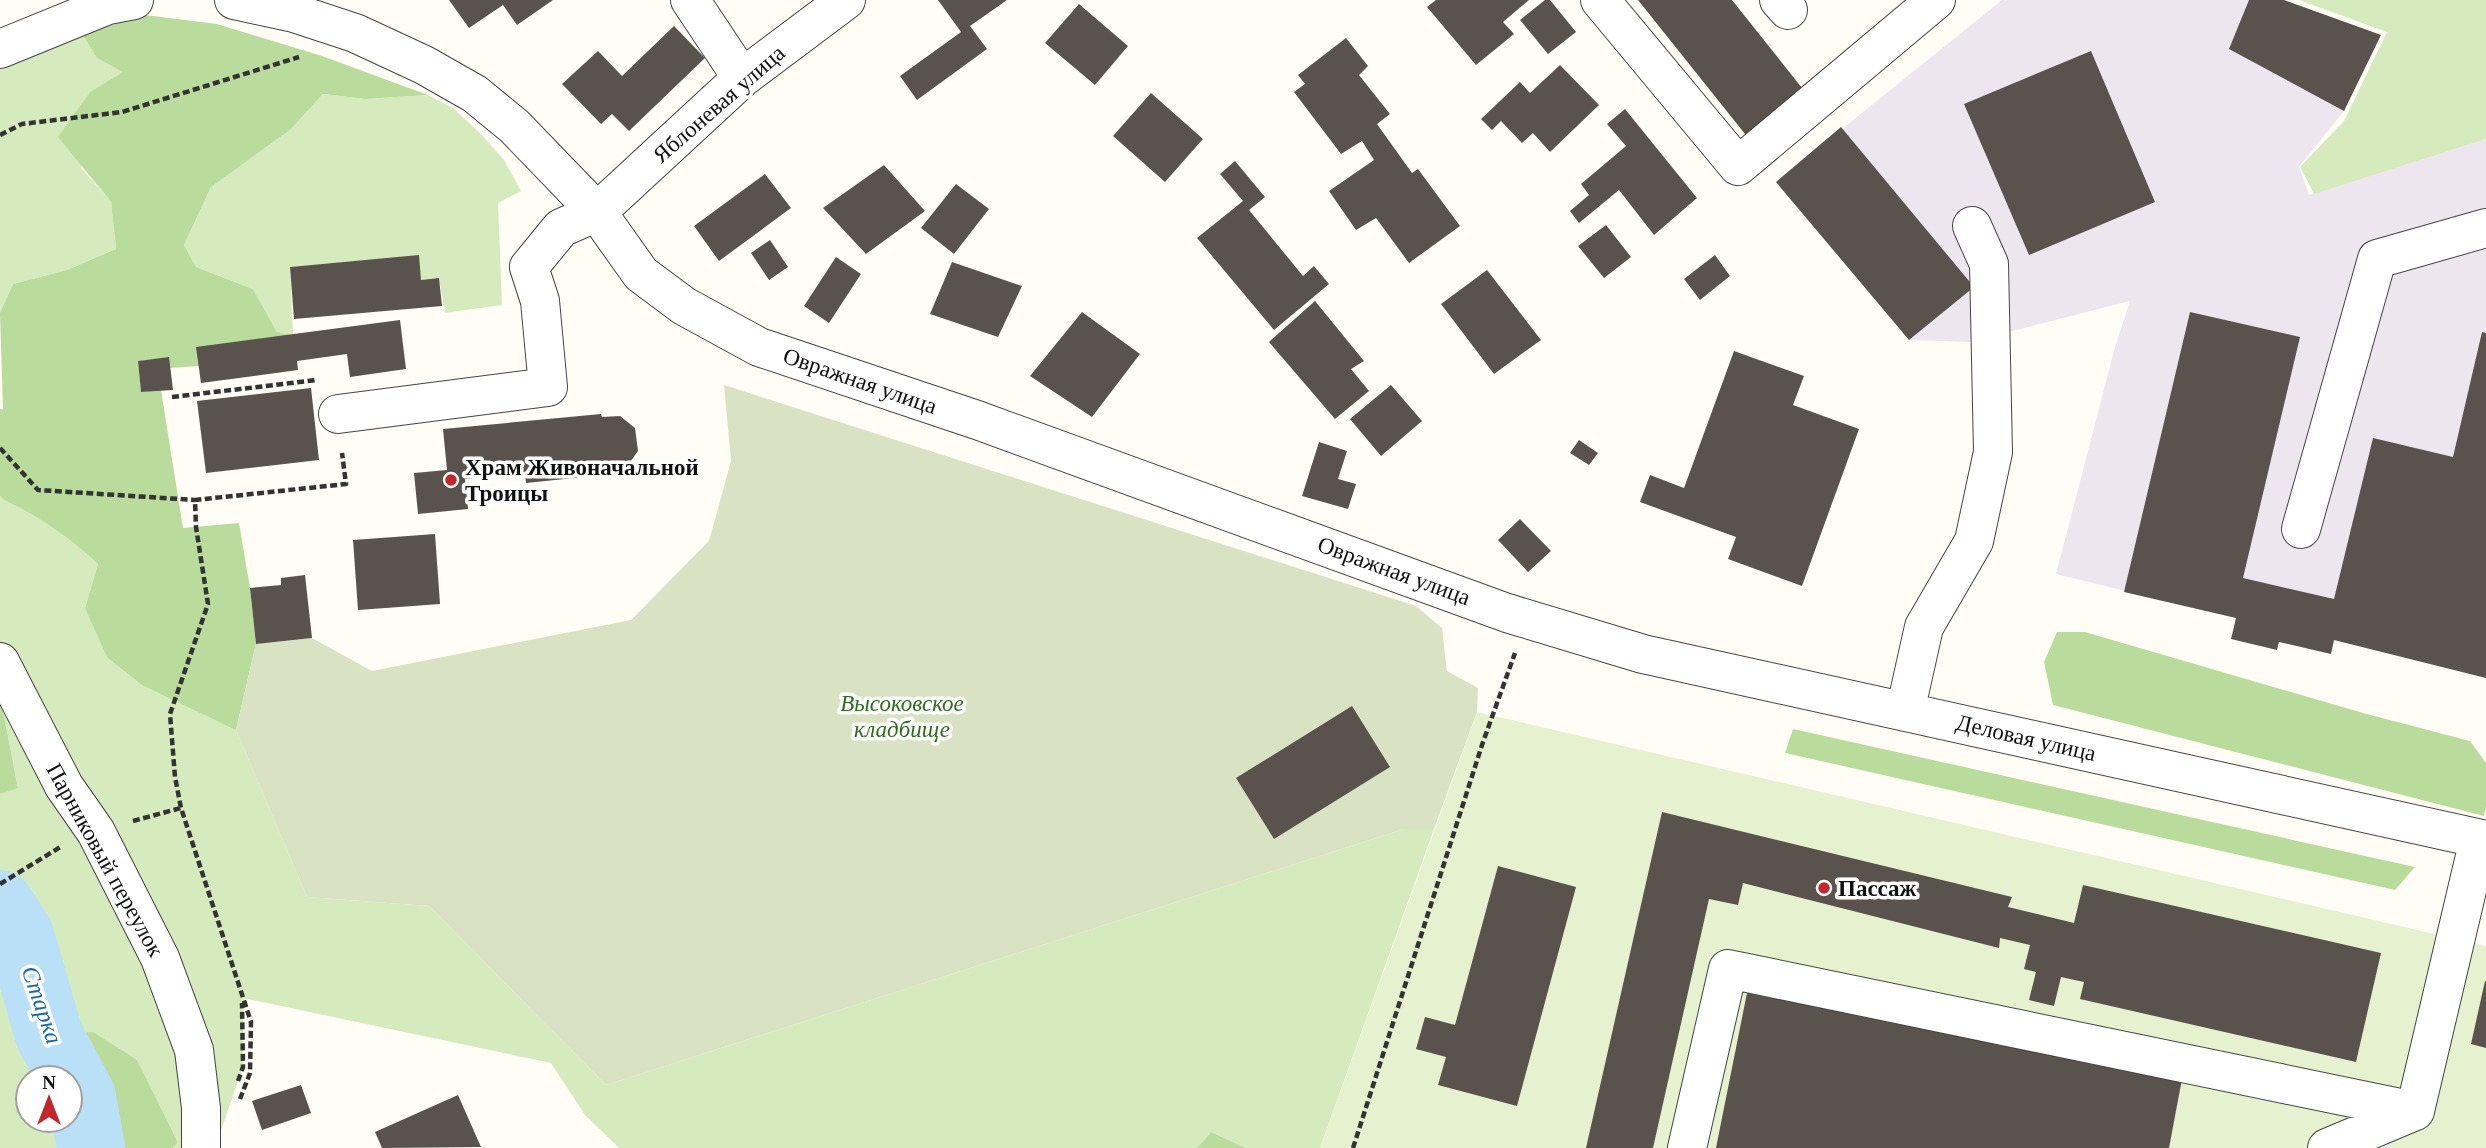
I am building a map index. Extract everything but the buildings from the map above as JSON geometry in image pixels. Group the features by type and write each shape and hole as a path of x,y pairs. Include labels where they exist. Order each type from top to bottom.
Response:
{"street":[{"path":"0,49 108,5 134,0"},
{"name":"Овражная улица","path":"233,0 294,13 355,33 424,65 475,94 514,126 597,212 641,274 684,306 759,347 977,421 1568,633"},
{"path":"690,0 742,78"},
{"name":"Яблоневая улица","path":"338,414 548,387 540,301 529,267 561,228 597,212 742,78 846,0"},
{"path":"1600,0 1738,166 1936,0"},
{"path":"1905,712 1924,627 1974,541 1993,452 1989,264 1972,226"},
{"path":"2301,529 2378,259 2486,228"},
{"name":"Деловая улица","path":"1568,633 1707,669 2483,840"},
{"name":"Парниковый переулок","path":"0,662 64,786 96,832 160,958 194,1050 201,1108 201,1148"},
{"path":"2415,1111 2483,840"},
{"path":"1687,1148 1728,969 2415,1111"},
{"path":"2327,1148 2415,1111"}],"path":[{"path":"0,135 22,124 122,113 304,55"},
{"path":"0,448 38,490 195,500 346,484 334,378 172,397"},
{"path":"195,500 196,527 208,604 170,714 175,777 181,808 251,1022 250,1073 237,1107"},
{"path":"1353,1148 1482,745 1520,640"}],"shaded area":[{"path":"2002,0 2284,0 2381,35 2344,111 2299,167 2309,195 2486,139 2486,678 2334,640 2331,654 2279,642 2236,618 2056,574 2115,347 2130,301 1970,342 1909,340 1776,182"}],"green space":[{"path":"2299,0 2486,0 2486,139 2314,194 2300,167 2344,121 2387,32"},
{"path":"145,15 217,24 322,56 428,95 365,99 323,94 290,130 211,187 184,245 196,267 253,289 277,332 293,335 199,366 170,368 168,358 138,361 141,392 161,390 183,528 239,523 256,644 236,730 142,685 107,657 85,608 98,564 54,528 0,496 0,409 3,409 0,313 13,284 67,270 116,249 111,202 58,137 90,92 123,72 97,58 82,34"},
{"path":"82,34 97,58 124,72 90,92 81,168 111,202 116,249 67,270 13,284 0,313 0,69"},
{"path":"323,94 365,99 428,95 453,108 504,160 521,191 498,203 502,305 445,313 439,278 421,280 418,256 290,267 293,335 277,332 253,289 196,267 184,245 211,187 290,130"},
{"name":"Высоковское кладбище","path":"724,385 1416,606 1442,628 1447,671 1478,688 1477,712 1434,829 1404,829 606,1085 429,906 307,897 236,730 256,644 312,638 372,671 631,620 709,541 731,461"},
{"path":"0,496 54,528 98,564 85,608 236,730 307,897 429,906 606,1085 1404,829 1434,829 1320,1148 1246,1148 1211,1132 1197,1148 619,1148 585,1115 551,1063 243,998 243,1067 215,1148 173,1148 178,1143 49,1035 64,1064 14,1064 14,1134 84,1134 84,1108 91,1148 0,1148 0,794 18,787 0,695"},
{"path":"2057,632 2085,632 2363,713 2470,741 2486,763 2484,816 2053,705 2044,662"},
{"path":"0,695 18,788 0,794"},
{"name":"Пассаж","path":"1477,712 2486,946 2486,1148 1320,1148"},
{"path":"1793,729 2415,867 2395,890 1785,753"},
{"path":"93,1032 137,1060 178,1143 173,1148 91,1148 84,1108 84,1064 64,1064 49,1035"},
{"path":"1211,1132 1246,1148 1197,1148"}],"waterway":[{"name":"Старка","path":"0,904 20,935 49,1035 82,1097 91,1148"}],"place":[{"name":"Храм Живоначальной Троицы","path":"451,480"},
{"name":"Пассаж","path":"1824,888"}]}
